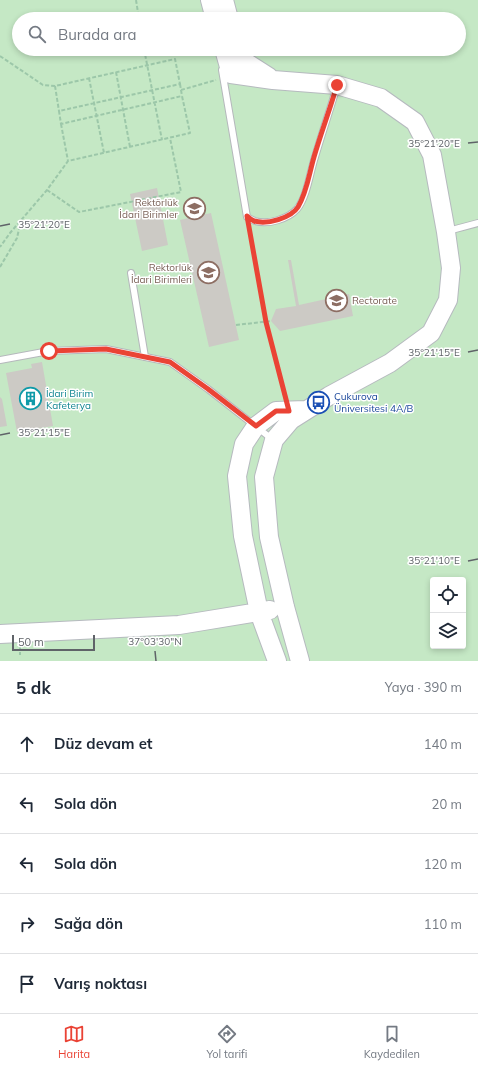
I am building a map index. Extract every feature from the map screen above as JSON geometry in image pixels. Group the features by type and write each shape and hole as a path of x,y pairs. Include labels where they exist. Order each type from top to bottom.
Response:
{"street":[{"path":"221,56 231,74 273,80 337,85 381,98 415,122 432,155 451,268 448,300 431,333 390,363 329,396 291,420 274,440 264,477 268,536 285,608 300,661"},
{"path":"240,56 241,59 273,80"},
{"path":"277,661 259,612 243,536 237,476 244,444 256,426 276,411 307,410"},
{"path":"0,634 179,625 285,608"}],"lane":[{"path":"221,56 223,78 247,216 254,221 277,220 290,215 298,208 306,190 314,157 337,85"},
{"path":"446,232 478,223"},
{"path":"131,273 145,357"},
{"path":"0,360 49,351 106,349 170,362 208,389 274,440"}],"path":[{"path":"136,0 138,12"},
{"path":"0,56 43,85 55,86 175,59 190,133 68,161 47,190 21,219 0,247"},
{"path":"145,56 162,140"},
{"path":"116,72 130,147"},
{"path":"89,78 104,153"},
{"path":"181,90 223,78"},
{"path":"59,111 180,84"},
{"path":"55,86 68,161"},
{"path":"61,124 182,96"},
{"path":"47,190 79,212 181,192 170,138"},
{"path":"247,216 266,322 289,411"},
{"path":"0,267 17,238 21,219"},
{"path":"236,325 271,321"}],"green space":[{"path":"0,0 478,0 478,661 0,661"}],"building":[{"path":"157,188 168,245 142,251 130,194"},
{"name":"Rektorlük İdari Birimleri","path":"211,213 239,340 209,347 180,220"},
{"name":"Rectorate","path":"288,260 291,260 299,305 349,294 353,316 280,331 271,321 276,309 296,306"},
{"name":"İdari Birim Kafeterya","path":"42,362 53,426 17,432 6,373 32,368 31,364"},
{"path":"0,397 2,399 7,426 0,427"}],"place":[{"name":"Rektörlük İdari Birimler","path":"194,208"},
{"name":"Rektorlük İdari Birimleri","path":"208,273"},
{"name":"Rectorate","path":"337,300"},
{"name":"İdari Birim Kafeterya","path":"30,399"},
{"name":"Çukurova Üni̇versi̇tesi̇ 4A/B","path":"319,402"}],"route":[{"path":"49,351 106,349 170,362 256,426 276,411 289,411 269,337 247,216 254,221 264,222 277,220 290,215 298,208 306,190 314,157 337,85"}]}
